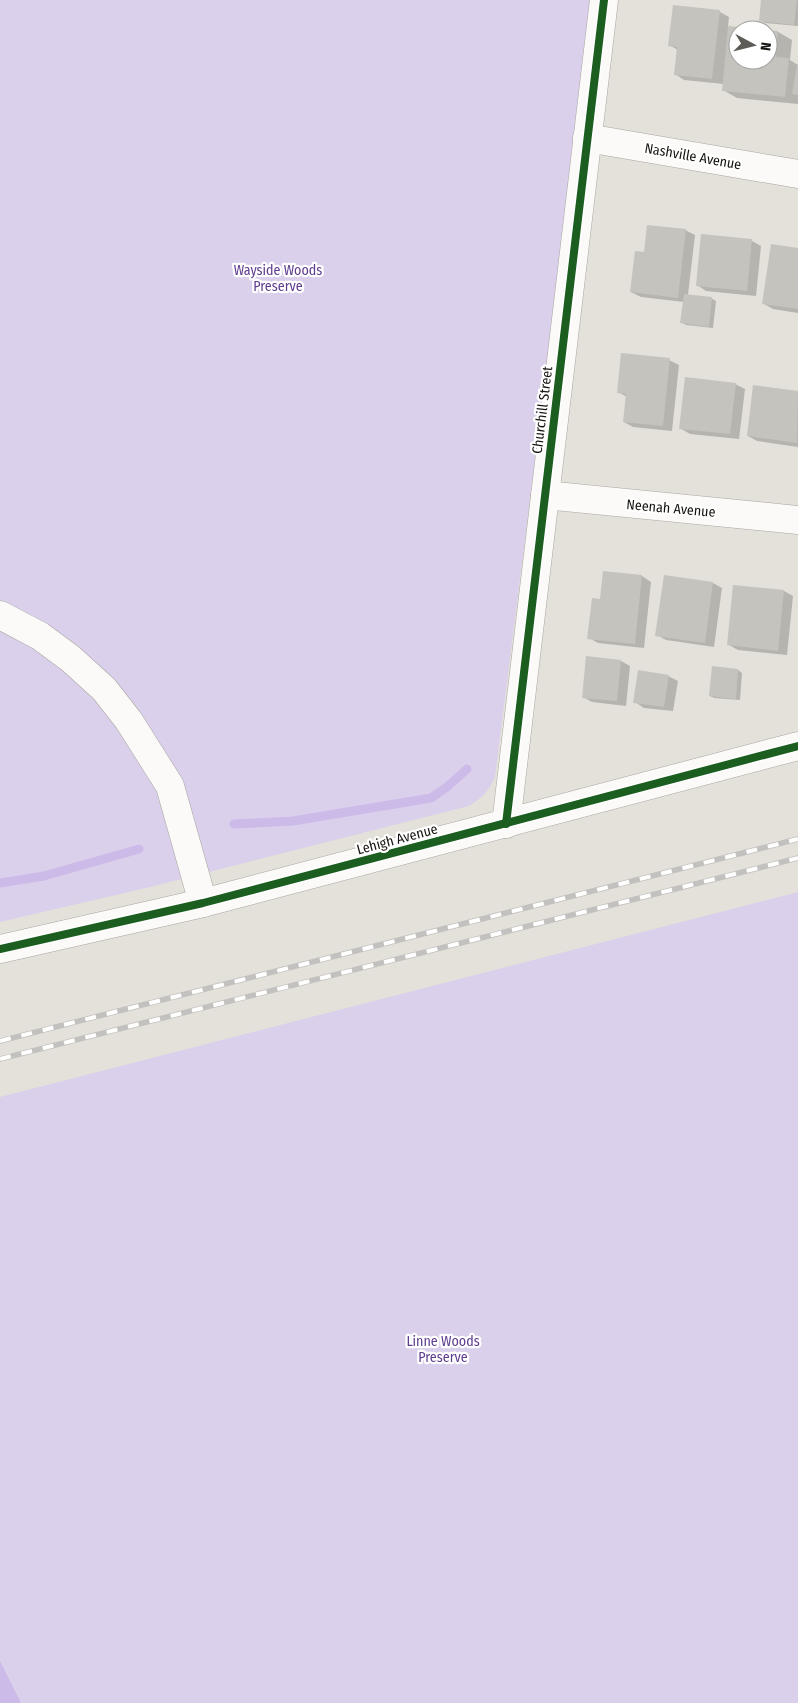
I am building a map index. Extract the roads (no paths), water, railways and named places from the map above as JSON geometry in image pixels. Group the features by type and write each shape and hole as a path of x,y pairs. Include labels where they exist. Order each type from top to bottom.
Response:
{"street":[{"name":"Churchill Street","path":"506,824 604,0"},
{"name":"Nashville Avenue","path":"587,138 798,174"},
{"name":"Neenah Avenue","path":"545,496 798,520"},
{"path":"0,615 40,636 71,659 104,690 129,721 170,786 203,903"},
{"name":"Lehigh Avenue","path":"0,950 203,903 798,746"}],"waterway":[{"path":"234,824 293,821 431,798 467,769"},
{"path":"0,883 44,876 139,849"}],"railway":[{"path":"0,1041 798,839"},
{"path":"0,1059 798,858"}],"park label":[{"name":"Wayside Woods Preserve","path":"278,278"},
{"name":"Linne Woods Preserve","path":"443,1349"}]}
